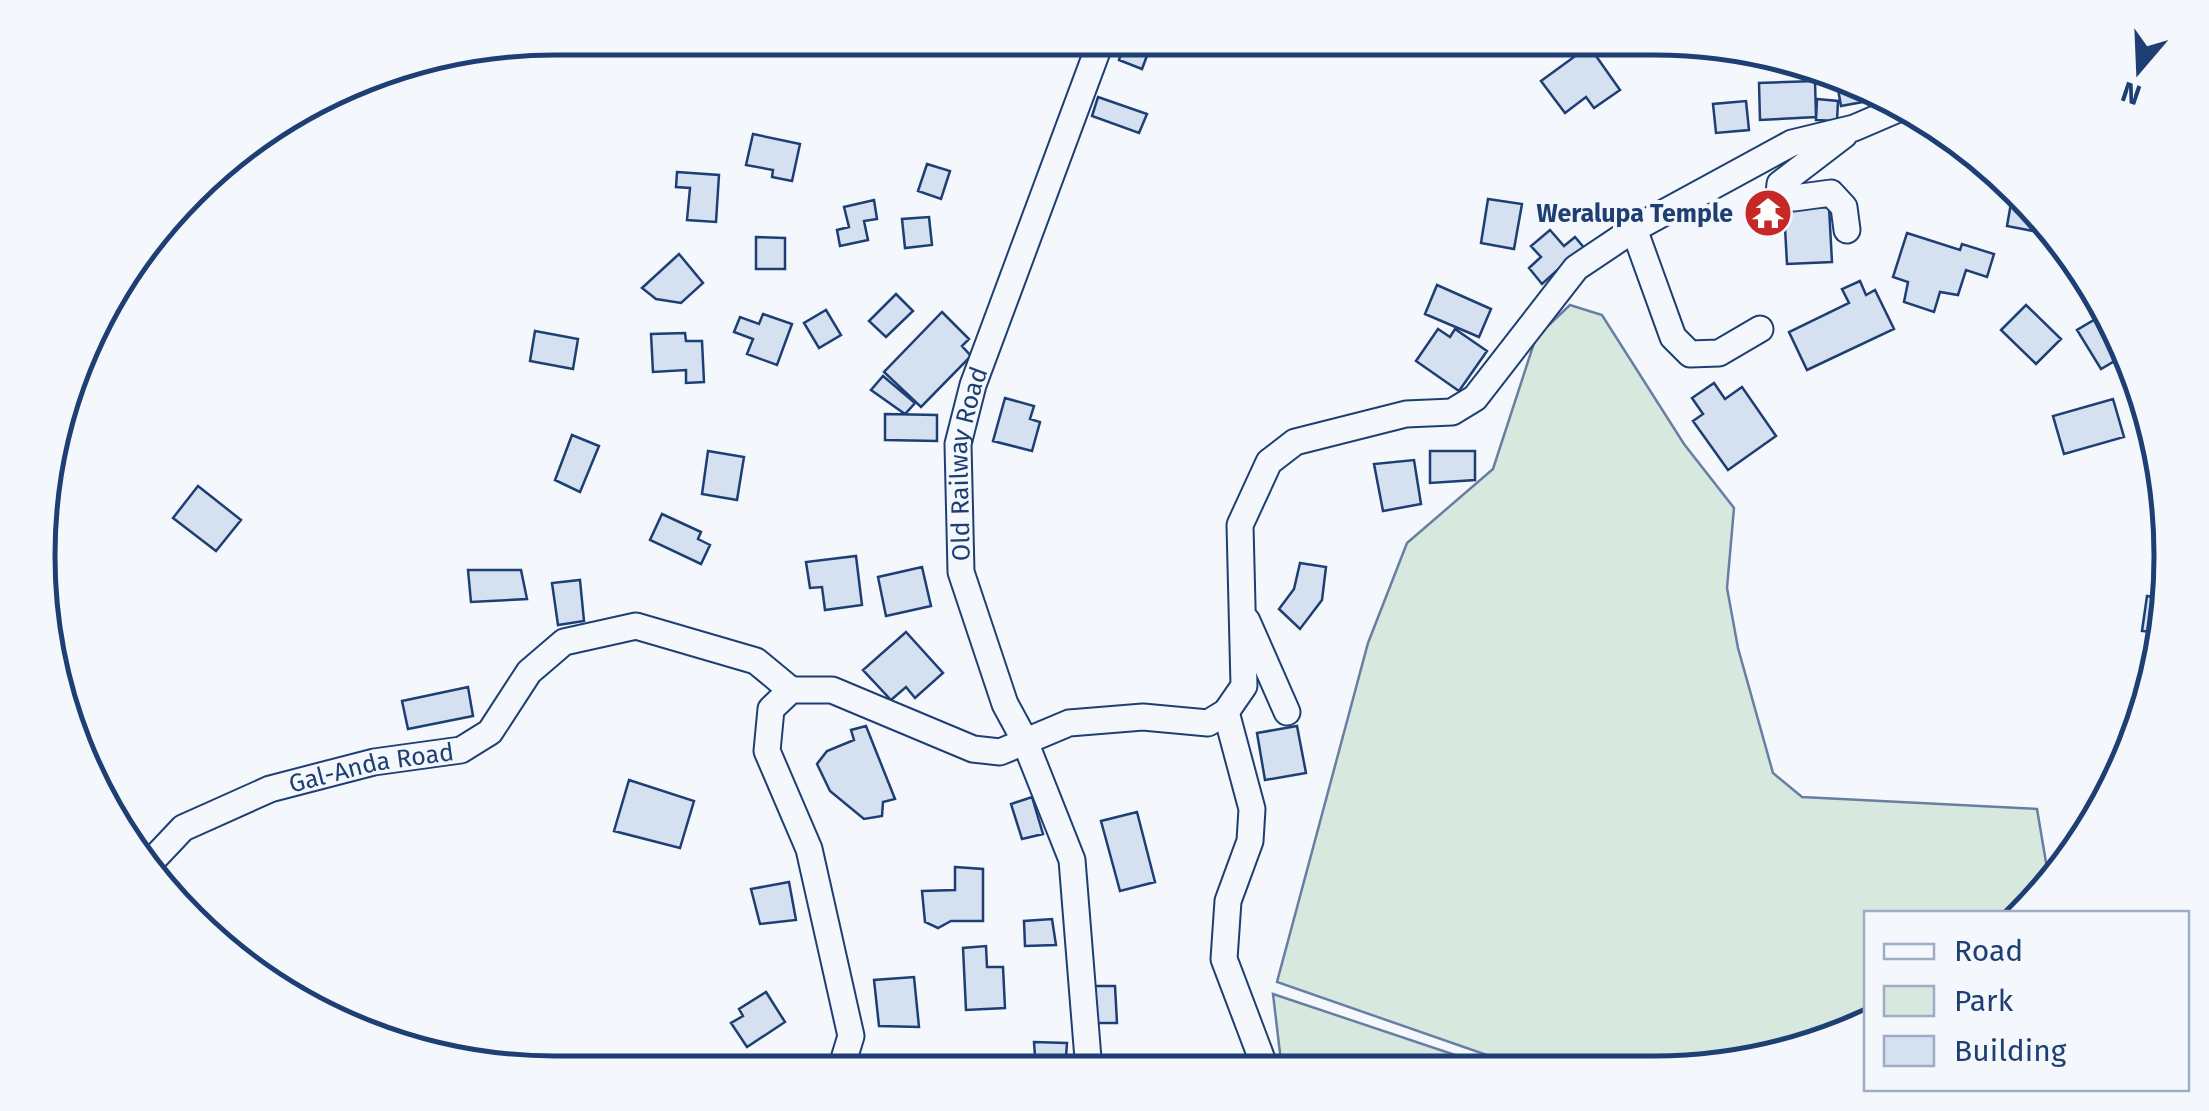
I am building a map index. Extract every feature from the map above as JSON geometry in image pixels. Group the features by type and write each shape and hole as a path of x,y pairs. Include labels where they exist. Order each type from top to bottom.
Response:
{"street":[{"name":"Old Railway Road","path":"1088,1056 1072,860 1024,739 1004,704 962,572 958,444 973,385 1096,55"},
{"path":"845,1056 851,1036 814,868 767,751 772,709 792,690 832,690 973,749 1000,752 1068,723 1143,717 1208,723 1226,712 1244,686 1240,525 1269,462 1296,442 1406,414 1452,412 1475,398 1576,268 1634,229 1792,143 1854,128 1888,114"},
{"path":"1847,230 1844,207 1830,192 1794,198 1779,193 1780,184 1854,128"},
{"path":"1634,229 1673,337 1690,354 1720,353 1760,329"},
{"path":"1240,607 1287,712"},
{"name":"Gal-Anda Road","path":"156,857 183,828 270,788 374,762 461,750 490,732 528,672 564,642 636,626 756,661 792,690"},
{"path":"1226,712 1252,809 1250,841 1228,901 1224,959 1261,1056"}],"green space":[{"path":"1570,305 1602,315 1684,444 1734,508 1727,588 1738,648 1773,773 1802,797 2037,809 2047,866 2005,911 1864,911 1864,1009 1783,1039 1719,1052 1490,1056 1277,982 1368,643 1407,543 1493,469 1536,337"},
{"path":"1273,994 1458,1056 1280,1056"}],"building":[{"path":"1121,55 1147,55 1142,69 1119,60"},
{"path":"1577,55 1595,55 1620,90 1594,108 1586,97 1565,113 1541,81"},
{"path":"1815,82 1816,117 1760,120 1759,83"},
{"path":"1838,91 1864,102 1841,106"},
{"path":"1098,97 1147,114 1139,133 1092,116"},
{"path":"1817,99 1838,101 1837,121 1816,120"},
{"path":"1746,101 1749,130 1716,133 1713,104"},
{"path":"753,134 800,144 792,181 772,177 773,170 746,165"},
{"path":"927,164 950,171 941,199 918,191"},
{"path":"677,172 719,175 716,222 687,220 690,188 676,187"},
{"path":"1755,197 1782,205 1775,231 1747,223"},
{"path":"1488,199 1522,204 1514,249 1481,243"},
{"path":"874,200 877,219 864,221 868,240 840,246 837,230 849,227 844,207"},
{"path":"2011,206 2033,229 2033,231 2007,226"},
{"path":"1829,207 1832,262 1787,264 1784,209"},
{"path":"929,217 932,245 905,248 902,219"},
{"path":"1550,230 1564,246 1575,237 1586,250 1574,255 1542,284 1529,268 1541,257 1531,246"},
{"path":"1907,233 1960,250 1962,244 1994,254 1987,277 1966,270 1958,295 1940,292 1934,312 1904,302 1908,282 1893,277"},
{"path":"756,237 785,238 785,269 756,269"},
{"path":"679,254 703,283 681,303 656,299 642,288"},
{"path":"1860,281 1866,295 1875,290 1894,329 1807,370 1789,332 1849,303 1842,289"},
{"path":"1437,285 1491,309 1479,337 1425,314"},
{"path":"896,294 913,311 886,337 869,321"},
{"path":"2026,305 2061,339 2036,364 2001,330"},
{"path":"826,310 841,335 819,348 804,323"},
{"path":"942,312 969,339 962,346 971,356 921,407 884,372"},
{"path":"763,314 792,324 777,365 747,354 753,339 734,332 740,317 759,324"},
{"path":"2095,320 2115,361 2101,369 2077,330"},
{"path":"1438,329 1450,337 1455,329 1487,351 1459,391 1416,361"},
{"path":"535,331 578,339 573,369 530,361"},
{"path":"685,333 686,341 702,341 704,382 686,383 686,370 653,372 651,334"},
{"path":"883,376 915,403 905,414 871,390"},
{"path":"1714,383 1725,399 1742,387 1776,436 1728,470 1693,421 1703,414 1692,398"},
{"path":"1005,398 1034,406 1030,419 1040,422 1032,451 993,441"},
{"path":"2113,399 2124,437 2064,454 2053,416"},
{"path":"885,414 937,415 937,441 885,440"},
{"path":"572,435 599,446 580,492 555,480"},
{"path":"708,451 744,457 737,500 702,494"},
{"path":"1430,451 1475,451 1475,480 1430,483"},
{"path":"1414,460 1421,504 1383,511 1374,464"},
{"path":"198,486 241,520 216,551 173,518"},
{"path":"662,514 701,532 698,539 710,545 701,564 650,540"},
{"path":"856,556 862,605 825,610 822,587 810,588 806,562"},
{"path":"1300,563 1326,567 1322,600 1300,629 1279,609 1294,589"},
{"path":"922,567 931,606 886,616 878,577"},
{"path":"468,570 521,570 527,599 471,602"},
{"path":"580,580 584,621 558,625 552,583"},
{"path":"2147,596 2152,597 2148,632 2142,631"},
{"path":"906,632 943,673 915,698 906,687 891,700 863,670"},
{"path":"468,687 473,716 408,729 402,701"},
{"path":"866,726 895,799 883,802 882,816 864,819 830,791 817,764 827,751 854,740 851,730"},
{"path":"1297,726 1306,773 1265,780 1257,733"},
{"path":"629,780 694,801 680,848 614,831"},
{"path":"1032,797 1043,834 1022,839 1011,804"},
{"path":"1137,812 1155,882 1120,891 1101,821"},
{"path":"955,867 983,869 983,921 951,921 938,928 925,922 922,891 955,890"},
{"path":"789,882 796,920 760,924 751,889"},
{"path":"1052,919 1056,945 1025,946 1024,921"},
{"path":"986,946 987,967 1003,967 1005,1008 966,1010 963,948"},
{"path":"914,977 919,1027 879,1026 874,980"},
{"path":"1091,986 1115,986 1117,1023 1094,1023"},
{"path":"766,992 785,1022 747,1047 731,1023 743,1016 739,1009"},
{"path":"1034,1042 1067,1043 1066,1056 1035,1056"}],"place":[{"name":"Weralupa Temple","path":"1768,213"}]}
